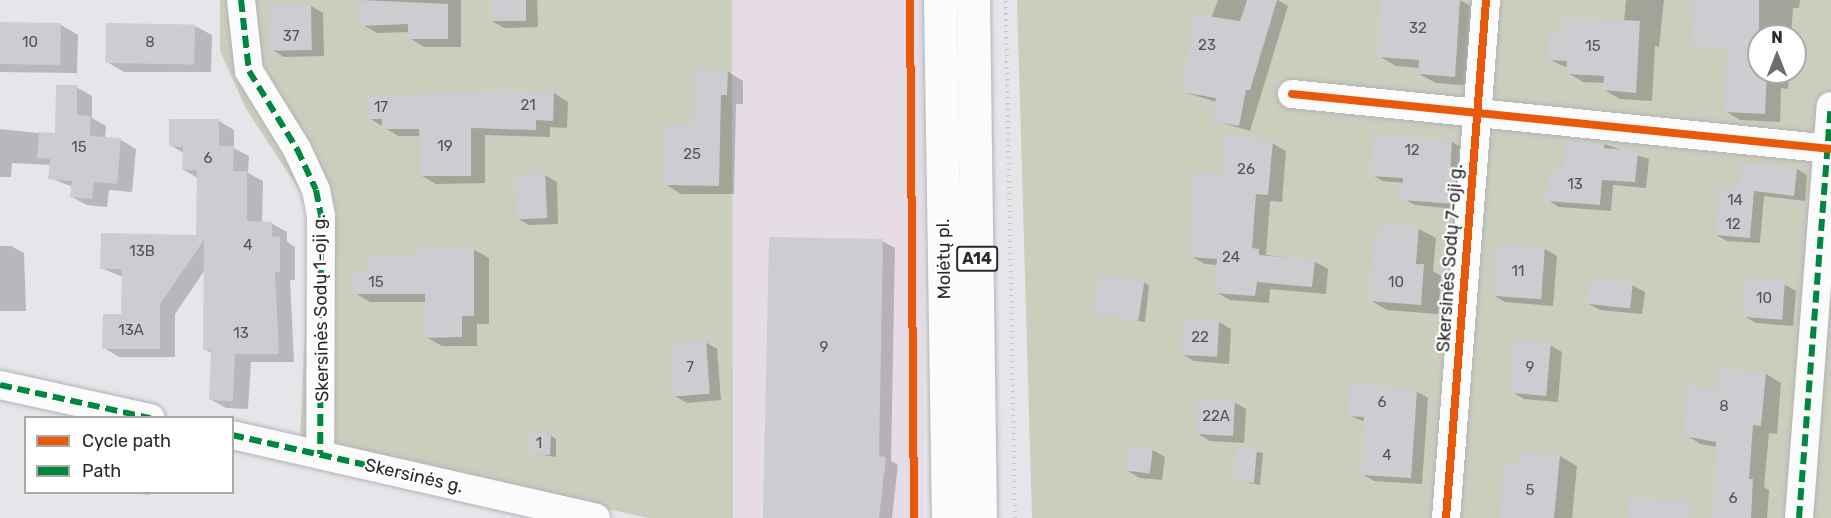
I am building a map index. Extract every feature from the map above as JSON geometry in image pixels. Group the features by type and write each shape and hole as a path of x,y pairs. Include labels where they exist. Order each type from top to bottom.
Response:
{"highway":[{"name":"Molėtų pl.","path":"940,0 948,518"},
{"name":"Molėtų pl.","path":"973,0 980,518"}],"street":[{"name":"Skersinės Sodų 1-oji g.","path":"241,0 249,71 297,149 316,190 321,216 320,454"},
{"name":"Skersinės Sodų 7-oji g.","path":"1446,518 1486,0"},
{"path":"1292,94 1476,111 1830,149"},
{"path":"1799,518 1830,149 1831,106"},
{"path":"0,385 145,416"},
{"name":"Skersinės g.","path":"234,435 596,518"}],"path":[{"path":"1006,0 1015,518"}],"shaded area":[{"path":"732,0 924,0 924,518 732,518"}],"green space":[{"path":"220,0 732,0 733,518 648,518 300,441 310,220 301,193 246,109 220,51"},
{"path":"1017,0 1831,0 1831,518 1032,518"}],"building":[{"path":"361,0 448,4 448,39 408,39 408,24 361,26"},
{"path":"491,0 526,0 526,21 491,21"},
{"path":"1247,0 1277,0 1250,90 1246,90 1239,126 1212,121 1216,98 1181,92 1194,14 1240,21"},
{"path":"1380,0 1460,0 1455,77 1418,74 1419,60 1377,57"},
{"path":"1694,0 1759,0 1759,24 1747,24 1747,84 1766,84 1765,114 1724,112 1727,50 1691,45"},
{"path":"311,4 312,50 270,51 269,5"},
{"path":"1562,17 1640,21 1636,93 1603,90 1604,76 1566,74 1567,61 1547,60 1548,34 1561,34"},
{"path":"0,22 61,23 60,65 0,64"},
{"path":"106,23 195,25 194,65 105,63"},
{"path":"694,69 728,70 727,95 721,95 719,186 664,185 665,123 693,124"},
{"path":"56,85 77,85 77,115 91,116 90,136 121,138 117,184 94,182 92,199 70,197 72,181 48,179 50,159 37,158 39,132 55,133"},
{"path":"503,90 554,92 553,121 536,120 536,130 471,128 471,176 420,176 419,129 382,129 382,119 367,119 367,97"},
{"path":"169,119 219,119 219,146 234,146 233,171 247,171 247,221 272,222 272,236 280,237 280,272 275,272 279,354 235,354 233,401 209,400 211,350 203,350 204,240 160,304 160,349 102,349 103,314 121,314 122,269 100,269 101,233 196,235 197,170 182,170 183,147 169,146"},
{"path":"1225,134 1273,141 1268,195 1256,194 1252,248 1259,249 1259,255 1315,260 1312,287 1257,282 1255,296 1214,293 1217,259 1189,257 1193,171 1222,174"},
{"path":"1373,135 1452,140 1450,179 1456,180 1454,204 1402,200 1403,178 1370,176"},
{"path":"1566,139 1605,142 1604,148 1638,151 1635,182 1602,180 1600,205 1546,201 1549,168 1564,170"},
{"path":"1742,162 1797,168 1794,196 1754,191 1750,238 1715,235 1719,187 1739,189"},
{"path":"545,173 547,218 516,220 514,175"},
{"path":"1380,224 1419,227 1416,264 1424,264 1421,305 1368,301 1374,238 1378,238"},
{"path":"769,237 883,239 879,456 886,457 879,518 763,518"},
{"path":"1496,244 1545,247 1541,299 1492,296"},
{"path":"417,248 474,248 474,316 462,316 462,337 425,338 425,294 353,294 353,272 366,272 367,255 417,255"},
{"path":"1099,274 1144,281 1138,321 1093,314"},
{"path":"1589,279 1633,284 1630,308 1586,304"},
{"path":"1746,279 1785,282 1782,320 1743,317"},
{"path":"1183,319 1219,321 1217,357 1181,355"},
{"path":"706,340 710,394 674,396 670,343"},
{"path":"1514,340 1551,343 1546,396 1509,393"},
{"path":"1719,369 1766,373 1761,426 1753,425 1749,479 1753,479 1751,518 1713,518 1716,442 1683,436 1687,386 1718,389"},
{"path":"1350,383 1417,390 1411,478 1361,475 1364,417 1347,416"},
{"path":"1198,398 1235,400 1233,436 1196,434"},
{"path":"529,433 551,434 550,455 528,454"},
{"path":"1130,446 1153,449 1150,474 1127,471"},
{"path":"1236,447 1257,449 1254,483 1233,481"},
{"path":"1520,451 1560,455 1554,518 1499,518 1505,463 1518,464"},
{"path":"1629,497 1691,502 1690,518 1627,518"}],"marked path":[{"path":"241,0 249,71 297,149 316,190 321,216 320,454"},
{"path":"1799,518 1831,106"},
{"path":"0,385 141,416"},
{"path":"234,435 424,478"}],"cycle path":[{"path":"910,0 914,518"},
{"path":"1446,518 1486,0"},
{"path":"1292,94 1831,149"}]}
